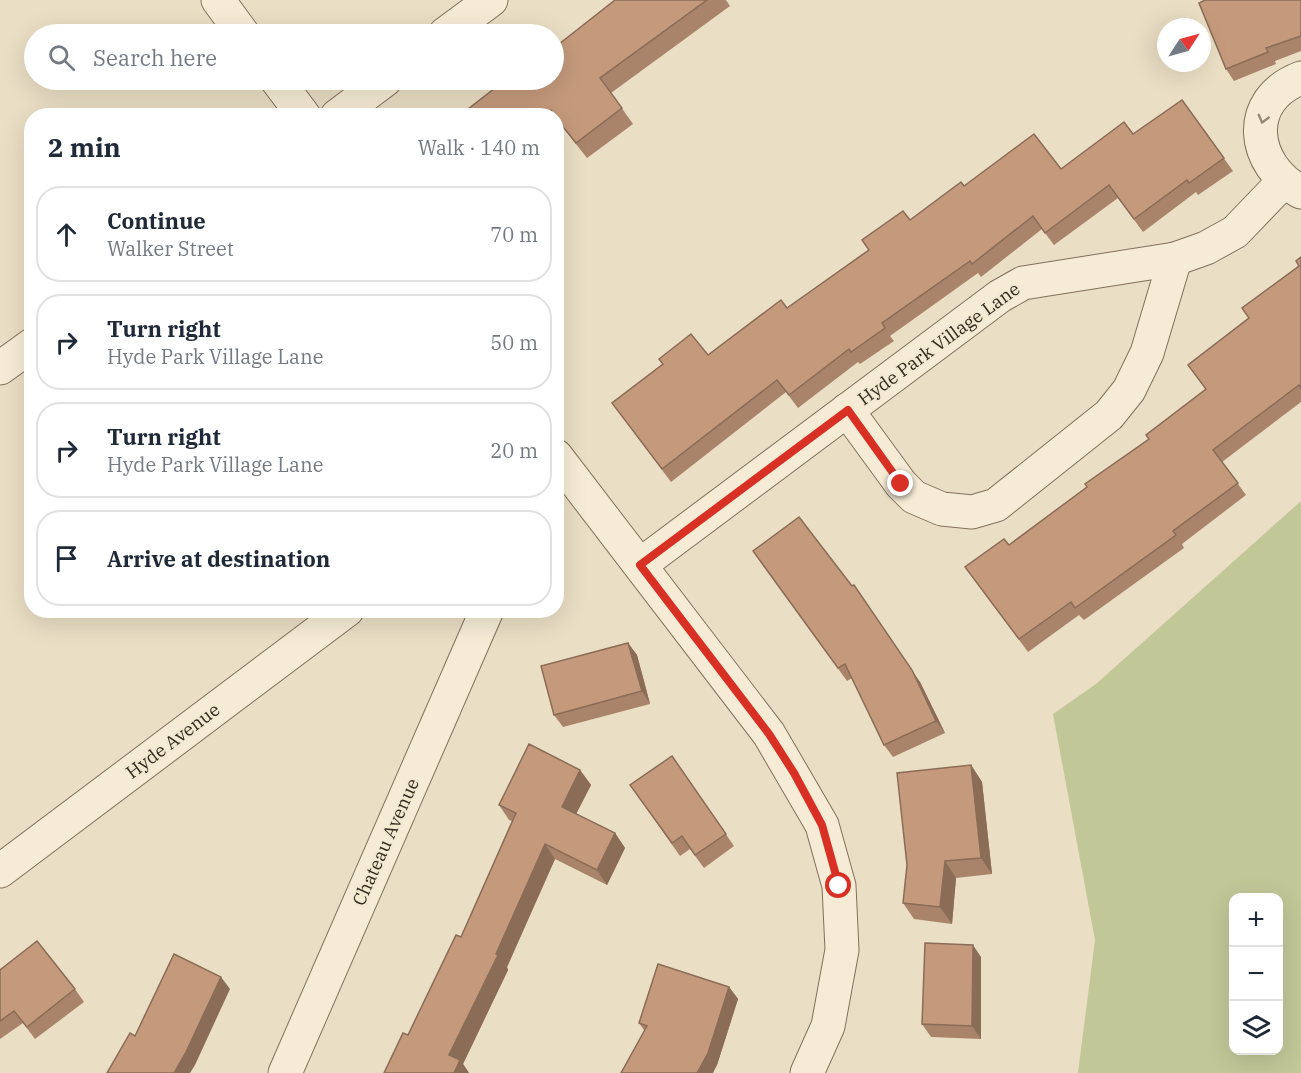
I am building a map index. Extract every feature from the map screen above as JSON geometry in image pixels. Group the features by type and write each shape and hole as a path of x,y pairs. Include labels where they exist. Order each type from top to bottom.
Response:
{"street":[{"path":"218,0 236,24"},
{"path":"459,24 491,0"},
{"path":"1292,187 1270,167 1262,149 1261,130 1265,111 1276,94 1291,82 1301,78"},
{"path":"284,90 298,108"},
{"path":"348,108 372,90"},
{"name":"Hyde Park Village Lane","path":"640,565 1000,296 1023,283 1175,259 1206,248 1235,232 1292,187"},
{"name":"Hyde Park Village Lane","path":"848,410 901,484 914,497 942,509 972,512 996,505 1109,415 1129,390 1147,353 1175,259"},
{"path":"0,368 24,351"},
{"path":"564,466 769,734 822,825 839,886 842,950 828,1026 807,1073"},
{"name":"Hyde Avenue","path":"0,871 336,618"},
{"name":"Chateau Avenue","path":"285,1073 484,618"}],"green space":[{"path":"1301,501 1301,1073 1078,1073 1095,940 1053,714 1096,684"}],"building":[{"path":"615,0 707,0 600,78 622,108 576,143 564,128 564,108 469,108 493,90 564,90 564,40"},
{"path":"1205,0 1301,0 1301,36 1266,48 1268,52 1226,69 1211,32 1211,18 1205,18 1199,3"},
{"path":"1182,100 1224,158 1189,183 1187,180 1134,219 1109,185 1045,233 1033,216 972,264 970,261 882,323 885,328 851,352 849,349 789,395 777,380 662,469 612,403 663,364 659,359 691,334 708,355 781,300 787,308 869,250 862,240 903,211 910,220 961,182 964,186 1034,134 1061,169 1124,122 1133,134"},
{"path":"1301,257 1301,388 1299,385 1213,450 1238,483 1173,531 1176,535 1075,608 1071,602 1019,639 965,567 1004,539 1009,545 1087,487 1085,484 1149,439 1146,435 1206,389 1188,365 1249,318 1242,308 1299,266 1296,261"},
{"path":"799,517 852,586 854,585 912,670 936,721 884,745 845,664 838,668 753,551"},
{"path":"628,643 642,691 554,715 541,666"},
{"path":"529,744 580,770 562,807 615,833 597,870 545,844 496,954 498,955 449,1055 460,1060 454,1073 384,1073 403,1033 408,1035 456,935 461,937 516,813 499,805"},
{"path":"672,756 726,834 695,855 682,836 672,843 630,785"},
{"path":"971,765 981,858 945,861 940,907 903,903 907,865 897,773"},
{"path":"37,941 75,989 27,1027 14,1011 0,1021 0,970"},
{"path":"925,943 973,945 972,1026 922,1024"},
{"path":"174,954 221,977 186,1052 174,1073 107,1073 130,1033 135,1036"},
{"path":"658,964 729,987 708,1053 697,1073 621,1073 647,1026 639,1023"}],"route":[{"path":"839,886 822,825 794,773 769,734 640,565 848,410 901,484"}]}
